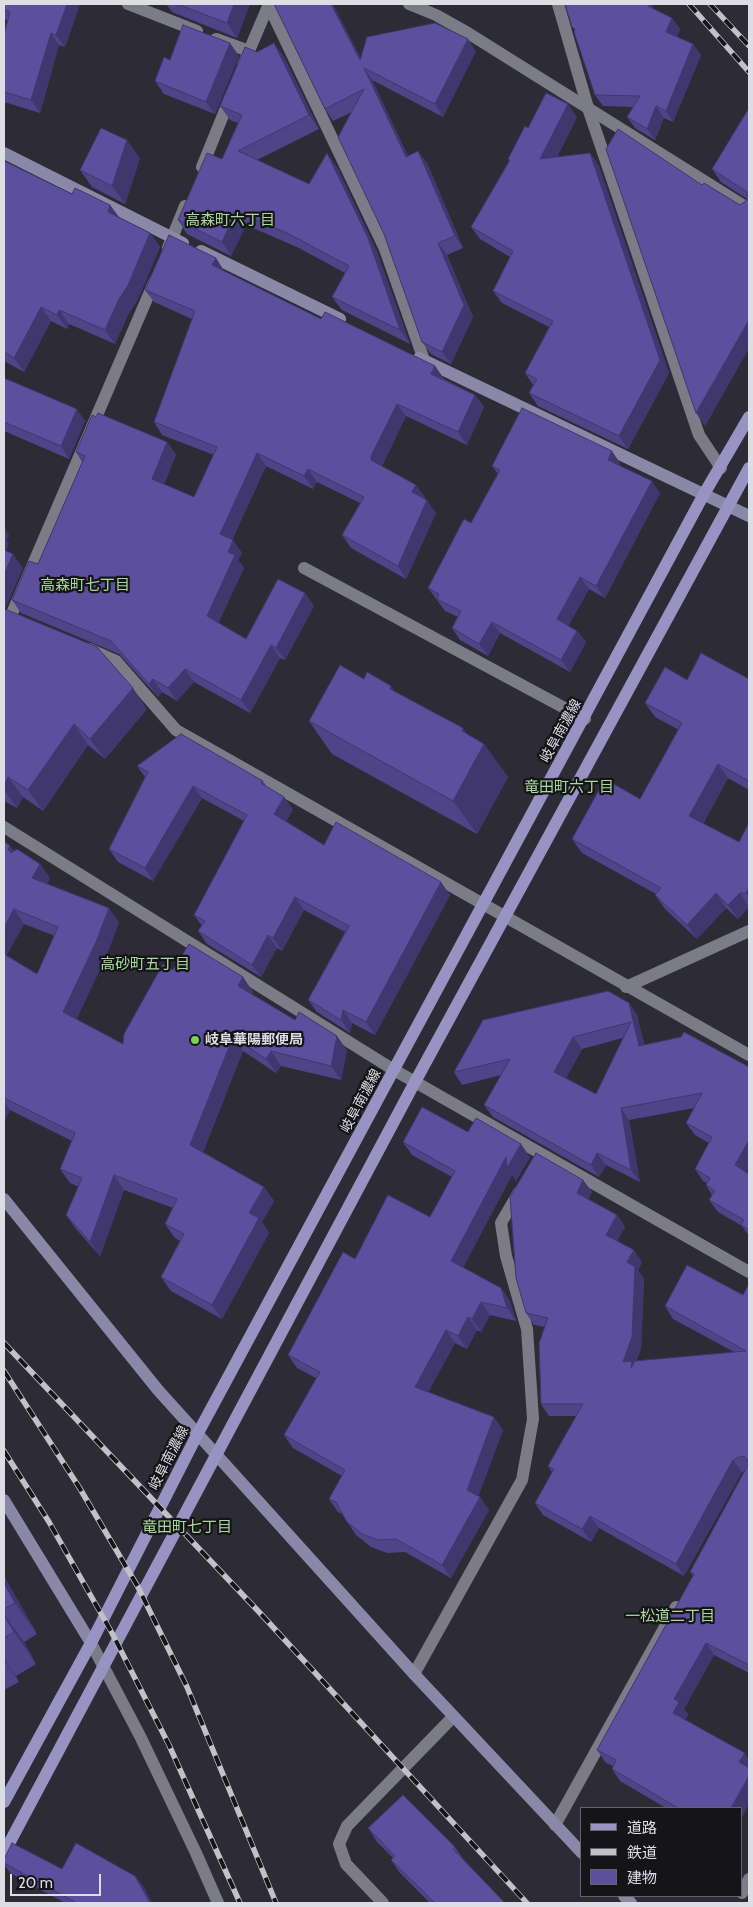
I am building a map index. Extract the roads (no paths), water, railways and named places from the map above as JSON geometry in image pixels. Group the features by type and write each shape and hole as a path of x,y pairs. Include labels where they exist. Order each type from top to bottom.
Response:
{"main road":[{"name":"岐阜南濃線","path":"4,1802 91,1643 198,1433 704,494 721,468 749,416"},
{"path":"4,1853 216,1453 749,468"}],"street":[{"path":"128,4 249,51"},
{"path":"198,176 268,4"},
{"path":"268,4 385,249 424,360"},
{"path":"410,4 438,9 588,108 749,209"},
{"path":"558,4 588,108 699,436 721,468"},
{"path":"4,154 352,325"},
{"path":"4,632 14,619 191,193"},
{"path":"406,352 749,516"},
{"path":"304,568 584,719"},
{"path":"81,646 116,661 176,730 626,987 749,1055"},
{"path":"4,827 538,1158 749,1272"},
{"path":"626,987 749,930"},
{"path":"414,1674 522,1480 533,1419 527,1338 506,1256 501,1223 526,1180"},
{"path":"4,1199 152,1382 414,1674 580,1851"},
{"path":"4,1500 104,1667 196,1853 218,1903"},
{"path":"555,1825 681,1598"},
{"path":"383,1903 346,1864 340,1844 347,1826 454,1716"},
{"path":"743,1890 749,1879"}],"railway":[{"path":"689,4 749,72"},
{"path":"710,4 749,46"},
{"path":"4,1343 260,1613 527,1903"},
{"path":"4,1371 79,1487 138,1587 187,1687 276,1903"},
{"path":"4,1451 49,1522 112,1633 169,1745 240,1903"}],"place":[{"name":"岐阜華陽郵便局","path":"195,1040"}],"district":[{"name":"高森町六丁目","path":"230,221"},
{"name":"高森町七丁目","path":"85,586"},
{"name":"竜田町六丁目","path":"569,788"},
{"name":"高砂町五丁目","path":"145,965"},
{"name":"竜田町七丁目","path":"187,1528"},
{"name":"一松道二丁目","path":"670,1617"}]}
